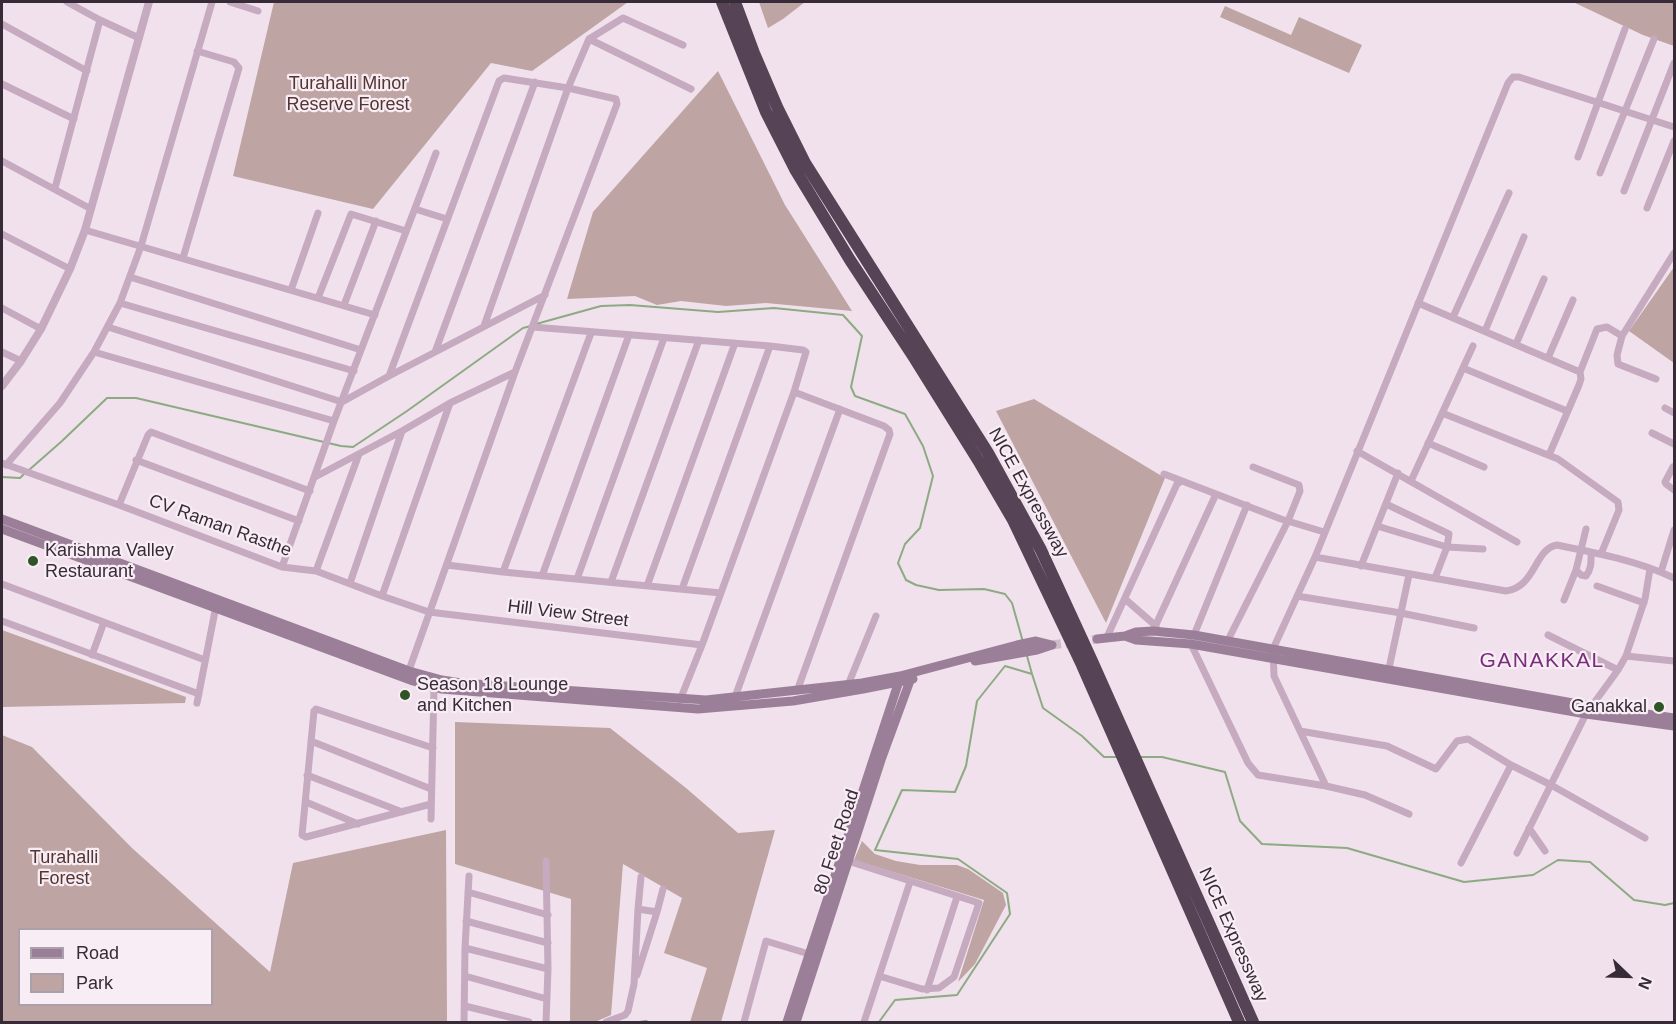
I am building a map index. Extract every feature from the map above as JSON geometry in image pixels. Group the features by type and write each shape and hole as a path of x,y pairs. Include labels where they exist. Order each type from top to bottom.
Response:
{"highway":[{"name":"NICE Expressway","path":"722,2 766,112 796,171 978,460 1012,520 1072,643 1118,748 1134,770 1253,1023"},
{"name":"NICE Expressway","path":"735,2 778,109 805,163 988,453 1041,550 1132,750 1134,770 1239,1023"}],"main road":[{"path":"2,519 216,604"},
{"path":"2,529 408,674 434,687 680,703 899,679"},
{"path":"1096,639 1125,636 1155,629 1274,659 1388,674"},
{"path":"1125,636 1136,640 1228,640 1388,674 1674,726"},
{"path":"408,674 461,683 680,703 706,708 793,700 899,679 1037,646"},
{"name":"80 Feet Road","path":"796,1023 881,760 911,676"},
{"name":"80 Feet Road","path":"787,1023 899,679"},
{"path":"1589,710 1674,718"}],"street":[{"path":"66,2 139,38"},
{"path":"2,386 21,361 41,328 70,270 85,230 149,2"},
{"path":"4,464 60,404 94,352 120,303 141,246 212,2"},
{"path":"230,2 258,11"},
{"path":"484,326 568,88 589,39 623,18 684,45"},
{"path":"55,188 100,20"},
{"path":"2,24 87,71"},
{"path":"1578,157 1625,29"},
{"path":"589,39 691,89"},
{"path":"1600,174 1654,39"},
{"path":"183,258 239,68 234,62 197,51"},
{"path":"1624,191 1674,63"},
{"path":"1326,786 1274,676 1273,649 1314,557 1510,80 1513,77 1519,77 1674,127"},
{"path":"389,376 499,81 504,78 535,82 615,98 618,102 515,372 408,674"},
{"path":"435,352 535,82"},
{"path":"2,84 74,119"},
{"path":"1647,208 1674,141"},
{"path":"282,567 334,421 436,153"},
{"path":"2,161 91,209"},
{"path":"1453,317 1509,193"},
{"path":"415,209 447,219"},
{"path":"291,290 318,213"},
{"path":"318,298 351,214 406,231"},
{"path":"344,305 376,221"},
{"path":"85,230 375,315"},
{"path":"2,234 70,270"},
{"path":"1485,331 1524,237"},
{"path":"1656,379 1618,364 1617,355 1622,336 1674,253"},
{"path":"130,277 361,350"},
{"path":"1516,344 1544,279"},
{"path":"108,327 342,402 545,295"},
{"path":"1548,358 1573,300"},
{"path":"120,303 354,371"},
{"path":"1418,303 1580,372"},
{"path":"2,308 41,328"},
{"path":"533,327 770,346 806,352 794,393 680,703"},
{"path":"1549,455 1580,385 1580,372 1597,329 1607,327 1622,336"},
{"path":"503,572 591,333"},
{"path":"542,576 629,335"},
{"path":"577,579 664,338"},
{"path":"611,582 699,340"},
{"path":"646,586 735,344"},
{"path":"682,589 770,346"},
{"path":"1411,481 1473,346"},
{"path":"2,352 21,361"},
{"path":"94,352 334,421"},
{"path":"1463,368 1567,411"},
{"path":"315,477 450,403 515,372"},
{"path":"794,393 884,426 890,434 797,691"},
{"path":"382,596 450,403"},
{"path":"1665,408 1674,413"},
{"path":"735,697 840,409"},
{"path":"1442,413 1549,455 1569,466 1618,502 1619,510 1601,554"},
{"path":"350,583 402,431"},
{"path":"119,505 136,460 148,435 152,432 310,491"},
{"path":"1652,434 1674,444"},
{"path":"1428,443 1484,467"},
{"path":"1357,451 1517,542"},
{"path":"316,571 359,454"},
{"path":"136,460 299,520"},
{"name":"CV Raman Rasthe","path":"4,464 282,567 316,571 429,612"},
{"path":"1673,466 1665,482 1674,490"},
{"path":"1228,640 1288,521 1300,491 1299,485 1253,467"},
{"path":"1361,566 1398,473"},
{"path":"1164,474 1180,482 1324,532"},
{"path":"1107,637 1177,484 1180,482"},
{"path":"1125,599 1155,629 1216,494"},
{"path":"1386,504 1447,532 1450,536 1435,578"},
{"path":"1247,505 1192,639 1248,763 1258,775 1365,795 1409,814"},
{"path":"1377,526 1447,547 1483,549"},
{"path":"1564,600 1576,570 1586,529"},
{"path":"1661,572 1674,530"},
{"path":"1314,557 1506,591 1513,590 1527,580 1550,546 1557,545 1601,554 1674,578"},
{"path":"1576,570 1586,576 1592,566 1591,552"},
{"path":"447,565 721,593"},
{"path":"1517,853 1589,710 1626,656 1644,603 1650,569"},
{"path":"1388,674 1409,575"},
{"path":"2,584 205,660"},
{"path":"1597,586 1644,603"},
{"path":"1297,596 1474,628"},
{"path":"197,704 216,604"},
{"name":"Hill View Street","path":"429,612 702,645"},
{"path":"848,685 876,616"},
{"path":"2,621 199,694"},
{"path":"92,655 104,622"},
{"path":"1548,635 1618,670"},
{"path":"1626,656 1674,661"},
{"path":"431,819 434,687"},
{"path":"431,804 358,824 304,837 303,835 314,711 317,709 433,748"},
{"path":"1300,731 1387,746 1436,769 1457,741 1468,739 1645,838"},
{"path":"311,741 431,789"},
{"path":"1461,863 1511,765"},
{"path":"308,775 402,812"},
{"path":"306,802 358,824"},
{"path":"1529,828 1545,851"},
{"path":"546,861 548,915 546,1023"},
{"path":"848,861 979,903 954,977 942,987 927,990 879,976"},
{"path":"464,1023 469,876"},
{"path":"634,984 641,877"},
{"path":"864,1023 910,882"},
{"path":"606,1023 626,1014 663,890"},
{"path":"468,892 548,915"},
{"path":"927,990 957,897"},
{"path":"638,909 657,912"},
{"path":"466,921 548,943"},
{"path":"744,1023 766,941 809,954"},
{"path":"465,948 548,969"},
{"path":"465,976 547,999"},
{"path":"465,1006 529,1023"}],"green space":[{"name":"Turahalli Minor Reserve Forest","path":"274,2 628,2 532,71 491,63 373,209 233,176"},
{"path":"759,2 805,2 768,28"},
{"path":"1573,2 1674,2 1674,46 1643,35"},
{"path":"1225,6 1291,35 1299,17 1362,45 1349,73 1220,17"},
{"path":"718,71 785,205 852,311 766,303 726,306 681,301 657,305 635,296 567,299 593,212"},
{"path":"1674,267 1674,363 1629,331"},
{"path":"1034,399 1165,478 1106,623 996,411"},
{"path":"2,630 186,697 185,703 2,707"},
{"path":"455,722 610,728 686,788 738,833 775,830 721,1022 690,1022 707,968 664,953 682,898 623,864 611,1015 595,1022 570,1022 571,899 455,864"},
{"name":"Turahalli Forest","path":"2,735 32,747 132,848 270,972 293,863 446,830 447,1022 2,1022"},
{"path":"862,841 875,854 896,861 920,865 957,865 968,869 1003,893 1006,905 975,964 958,982 984,900 854,860"}],"waterway":[{"path":"536,324 601,306 630,305 718,312 774,308 843,315 862,336 851,387 855,396 905,414 923,446 933,476 920,528 905,544 898,563 906,580 916,585 939,590 984,589 1005,594 1012,603 1023,642"},
{"path":"29,470 107,398 136,398 353,447 523,328 531,326"},
{"path":"2,477 20,478 24,474"},
{"path":"1027,656 1032,674"},
{"path":"879,1022 895,1000 957,995 1010,914 1007,893 958,859 875,850 902,790 955,792 966,766 977,701 1005,666 1032,674 1043,708 1082,736 1104,757 1118,757"},
{"path":"1141,757 1162,757 1225,772 1240,821 1262,844 1347,848 1464,882 1533,875 1558,860 1590,862 1634,900 1665,905 1674,903"},
{"path":"639,1022 648,1022"}],"tunnel":[{"path":"1052,645 1097,639"}],"place":[{"name":"Karishma Valley Restaurant","path":"33,561"},
{"name":"Season 18 Lounge and Kitchen","path":"405,695"},
{"name":"Ganakkal","path":"1659,707"}],"district":[{"name":"GANAKKAL","path":"1542,661"}]}
